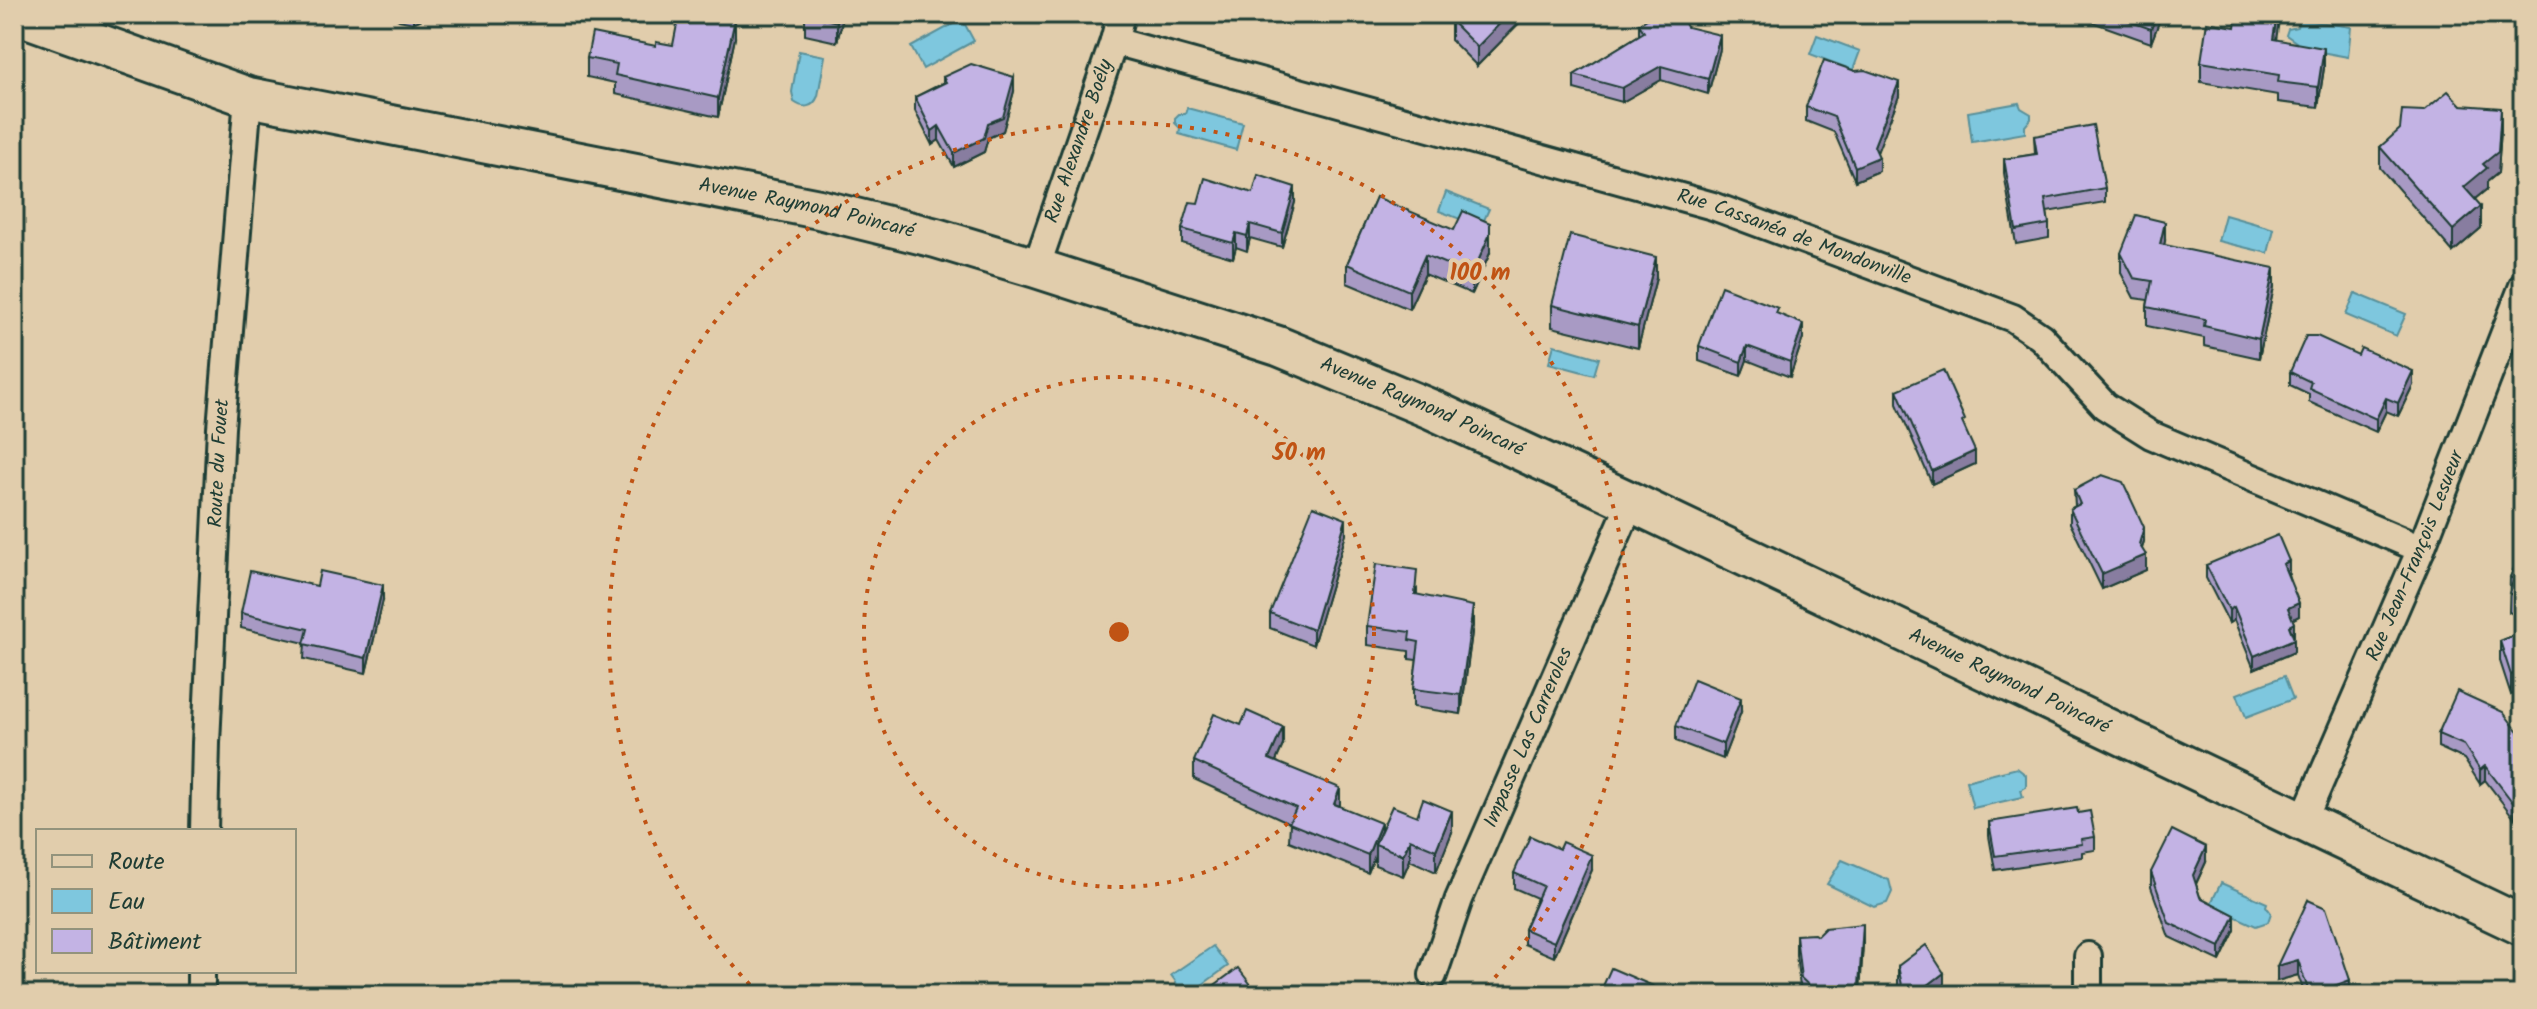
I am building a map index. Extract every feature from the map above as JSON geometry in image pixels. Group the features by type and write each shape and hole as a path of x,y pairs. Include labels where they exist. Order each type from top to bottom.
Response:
{"main road":[{"name":"Avenue Raymond Poincaré","path":"16,14 248,97 819,209 936,238 1278,346 1433,410 1631,502 2523,926"}],"street":[{"name":"Rue Alexandre Boély","path":"1036,268 1121,14"},
{"name":"Rue Cassanéa de Mondonville","path":"1114,41 1713,206 2013,318 2041,337 2105,406 2151,435 2421,549"},
{"name":"Route du Fouet","path":"204,829 221,428 248,97"},
{"name":"Rue Jean-François Lesueur","path":"2303,821 2421,549 2523,286"},
{"name":"Impasse Las Carreroles","path":"1433,975 1459,899 1631,502"},
{"path":"2088,956 2088,995"},
{"path":"201,973 201,995"}],"water":[{"path":"962,19 974,41 923,69 911,47"},
{"path":"2299,19 2351,27 2348,57 2294,47 2296,42 2286,35 2288,29 2297,27"},
{"path":"1817,35 1860,51 1853,70 1810,54"},
{"path":"799,51 825,56 818,96 808,106 794,102 792,92"},
{"path":"2019,103 2031,114 2025,133 1972,142 1968,112"},
{"path":"1187,108 1243,123 1236,150 1179,134 1180,128 1175,118 1185,114"},
{"path":"1446,192 1489,209 1481,227 1439,211"},
{"path":"2225,215 2274,229 2268,253 2218,241"},
{"path":"2355,293 2406,314 2396,336 2346,315"},
{"path":"1554,345 1599,358 1594,375 1549,363"},
{"path":"2284,676 2293,699 2246,717 2237,694"},
{"path":"2017,768 2026,775 2026,787 2021,790 2023,797 1973,808 1966,781"},
{"path":"1842,860 1889,880 1892,892 1887,903 1874,907 1827,884"},
{"path":"2221,883 2267,903 2271,913 2268,922 2256,926 2210,905"},
{"path":"1213,946 1228,966 1188,995 1179,995 1171,975"}],"building":[{"path":"679,14 713,14 735,19 718,98 615,75 617,64 587,58 592,33 656,46 656,42 673,45"},
{"path":"805,14 839,14 837,22"},
{"path":"1458,14 1509,14 1477,47 1451,21"},
{"path":"1655,14 1680,14 1687,27 1720,35 1708,79 1661,66 1622,88 1574,75 1644,32 1639,24"},
{"path":"2109,14 2157,14 2151,29"},
{"path":"2237,14 2277,14 2273,39 2324,48 2318,87 2278,82 2279,75 2201,62 2207,22 2235,27"},
{"path":"1824,60 1899,82 1874,146 1879,157 1855,167 1834,117 1806,107"},
{"path":"971,64 1014,77 1003,117 988,123 984,138 954,153 939,126 932,131 915,97 946,82 943,77"},
{"path":"2448,91 2461,105 2501,108 2498,152 2483,164 2487,168 2464,187 2481,206 2453,230 2380,147 2400,129 2402,110 2424,111"},
{"path":"2093,125 2105,188 2045,199 2049,224 2016,230 2004,159 2037,154 2034,136"},
{"path":"1258,175 1295,187 1282,233 1250,224 1247,236 1236,233 1233,243 1182,229 1190,202 1198,203 1205,178 1253,193"},
{"path":"1376,197 1454,230 1463,211 1490,223 1490,234 1472,275 1425,255 1409,291 1347,264"},
{"path":"2136,215 2165,222 2160,244 2274,268 2259,339 2204,326 2205,319 2147,307 2152,281 2134,278 2121,253"},
{"path":"1570,235 1656,257 1638,327 1552,305"},
{"path":"1721,286 1778,308 1776,313 1803,324 1790,362 1747,346 1741,362 1699,346"},
{"path":"2306,336 2317,336 2358,355 2361,348 2413,371 2398,403 2386,398 2376,419 2309,388 2311,382 2290,372"},
{"path":"1943,370 1975,451 1932,471 1897,390"},
{"path":"2102,475 2123,482 2144,527 2139,544 2146,555 2102,574 2070,509 2080,504 2074,490"},
{"path":"1313,506 1346,519 1313,630 1270,613"},
{"path":"2278,535 2289,561 2283,564 2299,603 2288,608 2294,623 2289,626 2294,639 2254,656 2234,607 2229,610 2206,565"},
{"path":"2523,549 2523,600 2509,593 2514,579 2510,577"},
{"path":"1376,564 1417,570 1415,594 1473,606 1461,695 1413,689 1419,642 1409,640 1410,632 1367,626"},
{"path":"250,571 317,586 320,571 383,585 366,658 304,644 308,629 241,613"},
{"path":"2523,632 2523,670 2511,675 2500,641"},
{"path":"1694,679 1741,698 1723,744 1676,726"},
{"path":"2457,691 2503,712 2523,738 2523,798 2514,804 2485,766 2480,770 2464,745 2438,734"},
{"path":"1247,711 1283,727 1269,759 1340,788 1334,804 1381,823 1368,855 1289,823 1296,808 1194,761 1214,714 1241,725"},
{"path":"1423,799 1452,811 1436,850 1410,839 1403,855 1375,844 1392,806 1417,816"},
{"path":"2077,808 2078,813 2090,811 2095,837 2081,839 2082,844 1995,856 1989,822"},
{"path":"2172,830 2206,847 2193,875 2200,897 2235,915 2220,947 2169,923 2151,872"},
{"path":"1530,836 1559,849 1562,842 1592,855 1554,942 1524,929 1543,886 1514,873"},
{"path":"2308,900 2326,908 2350,980 2310,995 2298,960 2277,966"},
{"path":"1863,924 1859,986 1816,992 1801,978 1796,935 1817,936 1825,928"},
{"path":"1926,945 1944,973 1915,995 1904,995 1898,966"},
{"path":"1238,968 1259,995 1201,995"},
{"path":"1611,968 1674,995 1599,995"}]}
